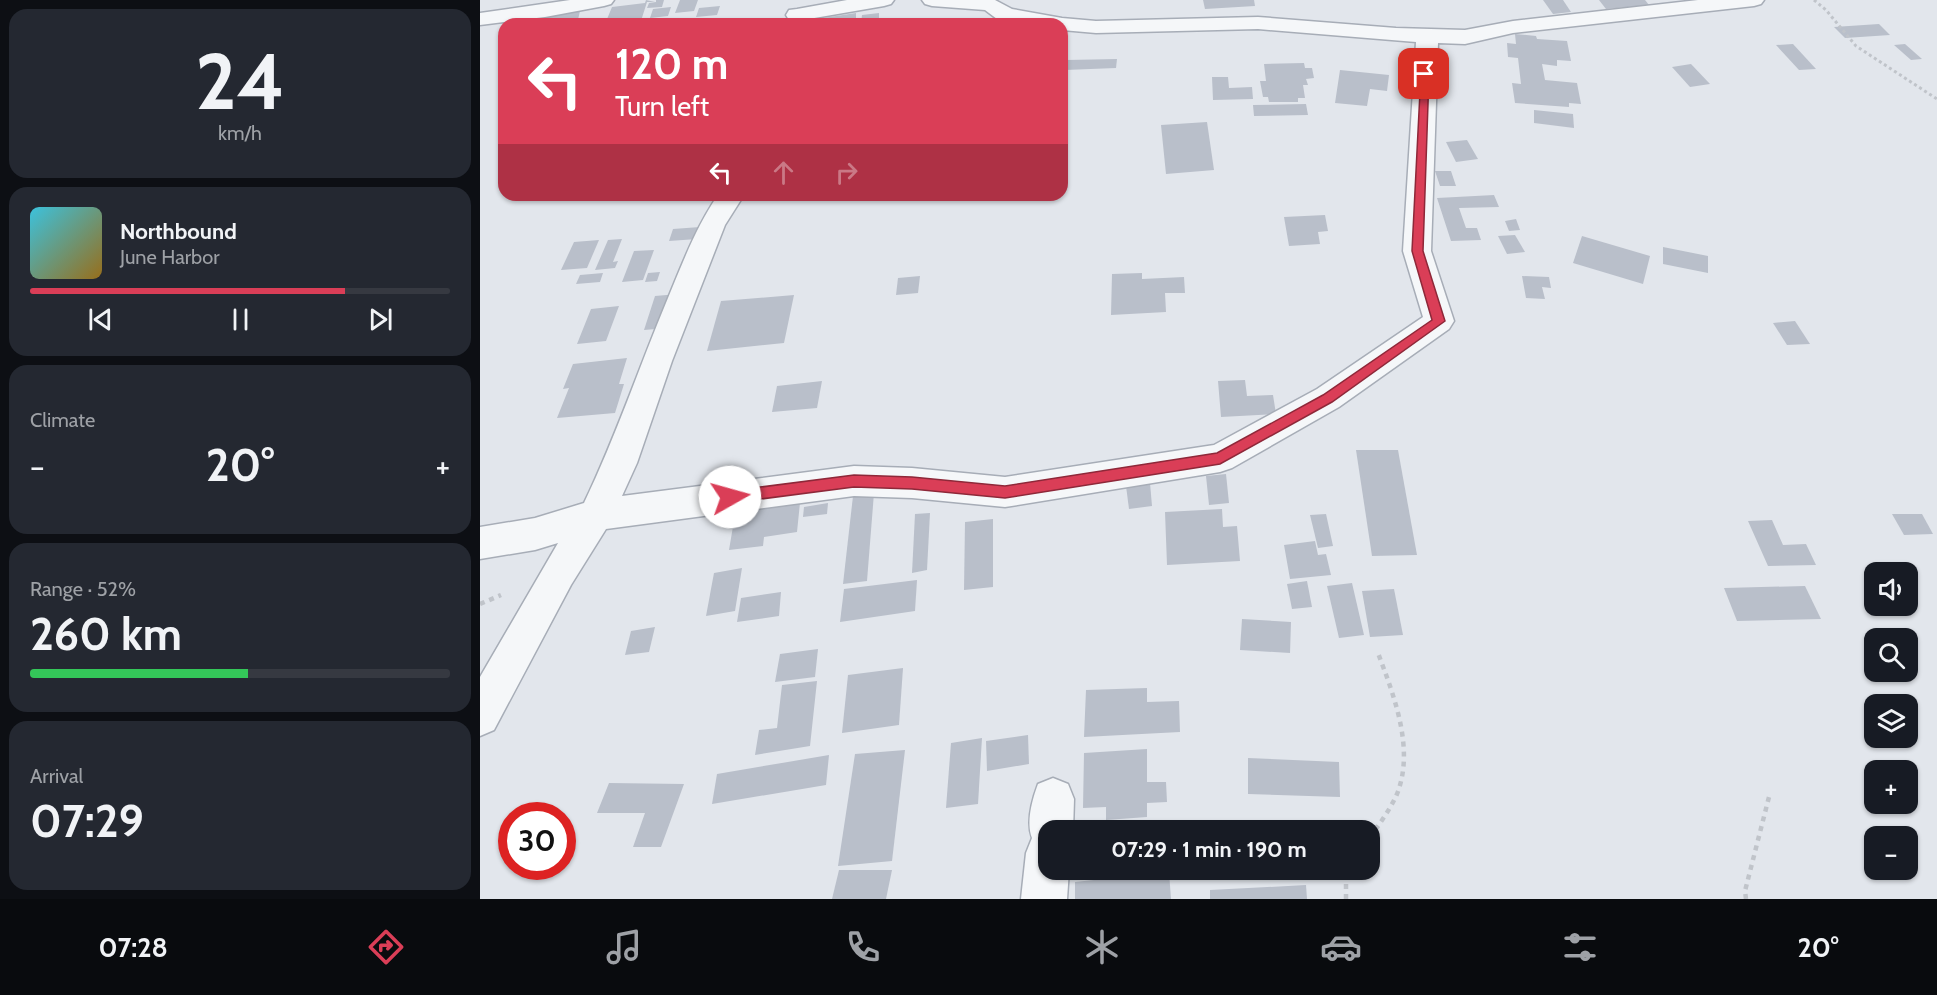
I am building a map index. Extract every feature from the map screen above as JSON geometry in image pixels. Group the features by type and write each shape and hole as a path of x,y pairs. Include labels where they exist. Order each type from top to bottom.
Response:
{"street":[{"path":"792,14 884,0"},
{"path":"932,0 985,4 994,6 1005,14 1027,18"},
{"path":"1068,25 1096,27 1258,23 1465,37 1513,27 1754,0"},
{"path":"480,19 596,1"},
{"path":"480,543 535,534 596,515 854,481 912,483 1005,492 1220,458 1328,398 1439,321 1417,251 1427,36"},
{"path":"480,716 558,573 596,515 620,463 657,361 712,224 727,201"},
{"path":"1044,899 1046,880"}],"path":[{"path":"1814,0 1826,10 1856,46 1937,99"},
{"path":"1378,653 1396,702 1403,761 1399,789 1380,824"},
{"path":"1746,899 1745,891 1770,793"},
{"path":"1346,880 1346,899"}],"building":[{"path":"646,0 655,2 647,2 642,18 607,18 612,7 645,3"},
{"path":"656,0 664,0 662,7 647,8 649,3 656,2"},
{"path":"680,0 698,0 694,11 675,13"},
{"path":"1203,0 1254,0 1255,6 1205,9"},
{"path":"1543,0 1563,0 1571,12 1553,14"},
{"path":"1599,0 1645,0 1649,5 1606,9"},
{"path":"720,6 717,15 696,17 699,8"},
{"path":"671,7 668,16 650,18 653,9"},
{"path":"580,11 578,18 544,18 545,16"},
{"path":"856,13 856,18 823,18"},
{"path":"879,13 879,18 862,18 862,15"},
{"path":"1879,24 1890,35 1845,38 1834,27"},
{"path":"1515,34 1536,36 1537,39 1567,41 1571,61 1557,60 1557,66 1542,64 1545,80 1577,83 1581,104 1569,103 1569,107 1515,103 1512,83 1521,84 1518,58 1508,57 1507,43 1516,44"},
{"path":"1793,44 1816,69 1799,70 1776,45"},
{"path":"1905,44 1922,59 1911,60 1894,45"},
{"path":"1117,59 1116,68 1068,70 1068,60"},
{"path":"1304,63 1305,68 1312,68 1314,78 1306,79 1308,85 1303,85 1305,98 1298,98 1298,102 1269,102 1268,97 1263,97 1260,81 1266,81 1264,64"},
{"path":"1691,64 1710,84 1690,87 1672,67"},
{"path":"1340,70 1389,75 1387,91 1370,89 1367,106 1335,103"},
{"path":"1212,77 1228,77 1229,88 1252,87 1253,99 1213,100"},
{"path":"1306,104 1308,115 1254,116 1253,105"},
{"path":"1534,110 1573,114 1574,128 1534,123"},
{"path":"1207,122 1214,170 1166,174 1161,125"},
{"path":"1467,140 1478,159 1456,162 1446,142"},
{"path":"1435,171 1451,171 1456,186 1440,186"},
{"path":"1494,195 1499,207 1459,208 1466,228 1477,228 1481,240 1451,241 1437,198"},
{"path":"1325,215 1328,231 1318,232 1320,244 1289,246 1284,217"},
{"path":"1516,219 1520,230 1509,231 1505,221"},
{"path":"700,227 697,239 669,241 673,229"},
{"path":"1515,235 1525,252 1507,254 1498,236"},
{"path":"1582,236 1650,256 1643,284 1573,263"},
{"path":"622,239 613,262 618,261 615,268 595,270 608,240"},
{"path":"599,240 587,268 561,270 574,242"},
{"path":"1663,247 1708,256 1708,273 1663,264"},
{"path":"654,250 643,280 622,282 634,251"},
{"path":"660,272 657,281 645,282 648,273"},
{"path":"603,273 600,282 576,284 580,275"},
{"path":"1142,273 1142,279 1184,277 1185,293 1165,293 1166,312 1111,315 1112,274"},
{"path":"920,276 918,293 896,295 898,278"},
{"path":"1522,276 1549,277 1551,288 1542,287 1545,299 1526,298"},
{"path":"678,294 667,328 644,330 655,296"},
{"path":"794,295 784,343 707,351 721,301"},
{"path":"619,306 606,341 577,344 591,309"},
{"path":"1795,321 1810,344 1787,345 1773,323"},
{"path":"627,358 619,384 624,384 615,413 557,418 569,388 563,389 573,364"},
{"path":"1245,380 1247,396 1273,395 1276,414 1221,417 1218,381"},
{"path":"822,381 817,408 772,412 777,386"},
{"path":"1356,450 1398,450 1417,555 1372,556"},
{"path":"1226,474 1229,503 1209,505 1206,476"},
{"path":"1150,483 1152,506 1129,509 1126,486"},
{"path":"801,493 797,532 764,537 763,546 729,550 737,503"},
{"path":"874,493 867,581 843,584 853,496"},
{"path":"828,503 827,514 803,517 804,507"},
{"path":"1222,509 1223,527 1237,526 1240,561 1167,565 1165,512"},
{"path":"930,513 927,570 912,573 915,514"},
{"path":"1326,514 1333,546 1318,548 1310,515"},
{"path":"1892,514 1922,514 1933,534 1904,535"},
{"path":"993,519 993,587 964,590 965,522"},
{"path":"1772,520 1783,545 1806,544 1816,565 1768,566 1748,521"},
{"path":"1315,541 1318,555 1326,554 1331,575 1290,579 1284,545"},
{"path":"742,568 735,611 706,616 714,573"},
{"path":"917,580 915,611 840,622 844,589"},
{"path":"1307,581 1312,607 1292,609 1287,584"},
{"path":"1352,583 1364,635 1339,638 1327,586"},
{"path":"1805,586 1821,619 1737,621 1724,588"},
{"path":"1394,589 1403,635 1370,637 1362,591"},
{"path":"781,592 779,616 737,622 741,598"},
{"path":"1242,619 1291,622 1290,653 1240,650"},
{"path":"655,627 649,652 625,655 631,631"},
{"path":"818,649 815,677 775,682 780,654"},
{"path":"903,668 899,725 842,733 848,675"},
{"path":"817,681 810,746 755,755 759,730 777,728 782,685"},
{"path":"1147,688 1147,702 1179,701 1180,732 1084,737 1086,690"},
{"path":"1028,735 1029,764 987,771 986,741"},
{"path":"982,738 978,804 946,808 951,743"},
{"path":"1147,749 1147,782 1166,782 1167,802 1147,803 1147,817 1106,820 1106,807 1083,808 1084,753"},
{"path":"905,750 892,861 838,866 855,754"},
{"path":"829,755 826,785 712,804 717,774"},
{"path":"1248,758 1339,762 1340,797 1248,794"},
{"path":"609,783 684,784 661,847 633,847 645,813 597,813"},
{"path":"839,870 892,870 886,899 832,899"},
{"path":"1170,880 1171,899 1075,899 1075,882"},
{"path":"1306,885 1307,899 1210,899 1210,890"}],"route":[{"path":"730,497 854,481 912,483 1005,492 1220,458 1328,398 1439,321 1417,251 1424,74"}]}
